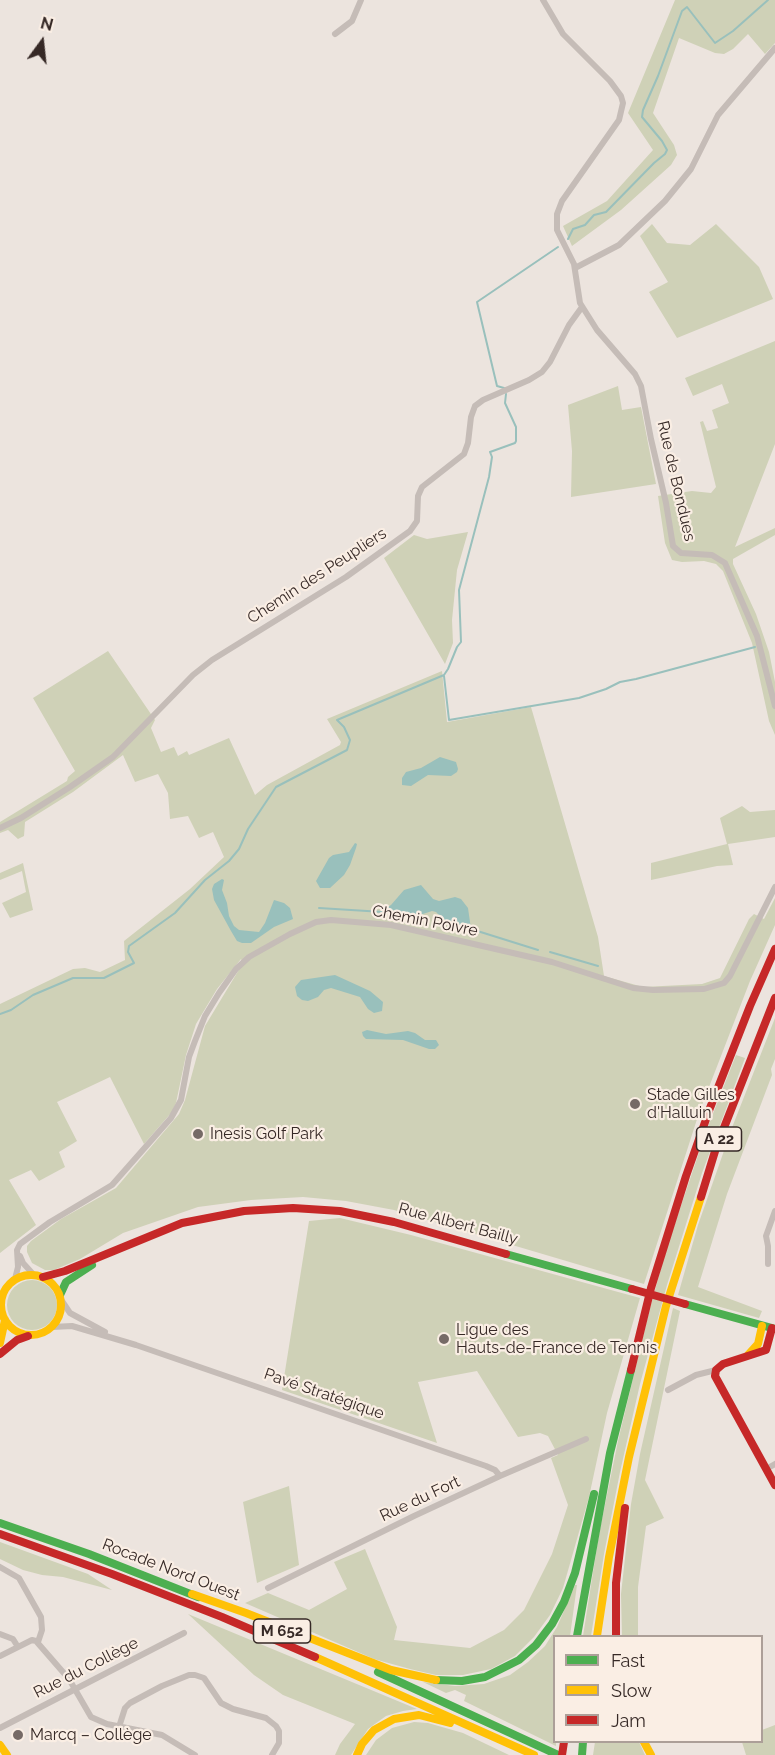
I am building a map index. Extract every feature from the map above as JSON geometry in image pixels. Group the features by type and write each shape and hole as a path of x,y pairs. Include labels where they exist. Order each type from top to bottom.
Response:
{"main road":[{"name":"A 22","path":"577,1635 602,1490 641,1323 670,1224 704,1123 775,949"},
{"name":"A 22","path":"597,1635 611,1545 629,1457 680,1256 730,1111 775,998"},
{"name":"Rue Albert Bailly","path":"43,1277 65,1271 168,1227 211,1216 260,1209 318,1209 356,1214 414,1227 774,1329"},
{"name":"Rue Albert Bailly","path":"61,1298 66,1282 129,1244"},
{"path":"0,1354 16,1340 43,1333 60,1317 61,1298 55,1285 33,1274 24,1275 8,1284 0,1306 5,1319 16,1331 31,1335"},
{"path":"0,1343 5,1319"},
{"path":"192,1594 378,1666 406,1674 435,1680 462,1681 485,1677 509,1666 528,1653 544,1635 558,1613 570,1586 579,1559 618,1395 641,1323"},
{"path":"748,1355 758,1344 762,1326"},
{"path":"774,1329 771,1348 723,1364 716,1370 716,1379 775,1485"},
{"path":"616,1635 616,1583 629,1457"},
{"name":"Rocade Nord Ouest","path":"0,1523 192,1594 354,1662 560,1755"},
{"name":"Rocade Nord Ouest","path":"0,1534 222,1617 534,1755"},
{"path":"357,1755 366,1740 379,1727 394,1719 413,1715 441,1719 513,1745"},
{"path":"0,1744 7,1755"}],"street":[{"path":"335,34 352,21 361,0"},
{"path":"543,0 563,34 610,81 621,96 623,103 619,120 562,201 557,214 557,230 575,268 582,308"},
{"path":"575,268 619,246 665,201 691,169 722,111 775,48"},
{"name":"Rue de Bondues","path":"582,308 599,334 631,370 641,386 673,546 681,553 712,555 726,563 757,636 775,706"},
{"name":"Chemin des Peupliers","path":"0,828 31,812 112,758 193,675 212,660 334,584 410,531 417,521 418,496 422,487 464,454 475,406 542,372 550,362 569,325 582,308"},
{"name":"Chemin Poivre","path":"22,1241 103,1192 122,1176 177,1108 195,1041 210,1008 228,980 253,954 311,924 326,920 345,920 404,927 552,962 622,986 640,989 704,989 724,983 732,972 775,886"},
{"path":"768,1264 766,1236 775,1211"},
{"path":"22,1241 19,1247 21,1258 33,1274"},
{"path":"8,1284 18,1267 17,1250 22,1241"},
{"name":"Pavé Stratégique","path":"61,1298 67,1310 77,1317 136,1345"},
{"name":"Pavé Stratégique","path":"52,1327 65,1325 81,1328 136,1345 486,1466 495,1470 500,1476"},
{"path":"668,1390 696,1375 716,1370"},
{"name":"Rue du Fort","path":"268,1588 500,1476 586,1439"},
{"path":"766,1469 775,1464"},
{"path":"0,1576 1,1568 20,1578 41,1617 42,1630 38,1642"},
{"name":"Rue du Collège","path":"0,1728 184,1633"},
{"path":"0,1634 14,1639 18,1647"},
{"path":"0,1656 32,1641 38,1642 75,1689 91,1717 119,1727 162,1735 195,1755"},
{"path":"119,1727 130,1702 166,1684 195,1675 206,1681 220,1703 266,1718 276,1726 279,1731 279,1743 272,1755"}],"green space":[{"path":"675,0 775,0 775,43 765,54 748,34 733,49 724,54 715,53 679,38 653,113 674,145 677,155 671,165 621,210 572,246 563,226 607,201 653,150 628,113"},
{"path":"652,224 667,243 690,245 716,224 759,267 773,299 677,338 649,292 668,282 640,236"},
{"path":"775,341 775,444 735,547 775,528 775,535 733,559 733,564 756,614 769,652 775,682 775,735 769,721 752,643 723,571 716,564 704,561 672,560 665,543 658,496 692,491 711,493 716,487 700,422 703,421 707,431 718,428 712,410 729,403 722,384 693,396 685,378"},
{"path":"618,386 622,410 641,407 656,484 571,497 572,451 568,405"},
{"path":"468,532 457,570 452,620 453,643 445,664 384,558 414,535 427,539"},
{"name":"Inesis Golf Park","path":"108,651 155,720 151,728 161,752 174,747 178,756 187,751 189,755 229,738 255,795 267,785 340,745 341,742 327,719 442,671 447,722 531,707 598,937 604,976 643,987 702,984 720,978 749,919 754,914 764,919 775,898 775,925 750,981 699,1113 644,1284 394,1210 346,1201 303,1197 251,1200 198,1207 123,1233 80,1259 54,1270 45,1270 32,1263 27,1252 27,1246 31,1241 61,1219 116,1188 179,1114 205,1026 243,963 241,959 217,989 196,1024 172,1112 144,1144 110,1077 57,1102 77,1141 59,1152 65,1167 39,1181 31,1170 9,1180 36,1225 0,1253 0,1004 73,969 85,968 100,972 125,960 124,941 190,889 224,857 213,832 199,838 188,816 170,819 168,793 158,774 135,782 123,755 73,792 25,822 24,836 18,839 8,830 0,833 0,822 67,781 75,771 33,698"},
{"path":"742,806 750,812 775,810 775,837 728,844 733,865 717,866 651,880 651,863 727,844 720,818"},
{"path":"23,863 33,910 10,918 2,903 26,892 22,871 0,880 0,873"},
{"path":"775,1018 775,1059 771,1069 772,1075 727,1194 698,1287 762,1311 759,1318 678,1295 698,1225 733,1125"},
{"path":"736,1055 745,1058 702,1173 667,1285 640,1384 620,1472 591,1635 583,1635 599,1534 618,1441 649,1312 666,1250 707,1129"},
{"name":"Ligue des Hauts-de-France de Tennis","path":"340,1218 411,1235 640,1298 607,1413 589,1497 563,1588 550,1615 534,1637 515,1656 491,1669 463,1675 436,1675 410,1669 374,1659 245,1603 268,1593 309,1610 347,1589 334,1562 365,1549 397,1627 394,1640 470,1648 504,1630 524,1610 552,1554 568,1505 551,1458 558,1455 548,1436 540,1433 518,1437 477,1371 418,1382 437,1443 282,1390 309,1221"},
{"path":"32,1280 41,1282 52,1291 57,1305 55,1314 46,1325 32,1330 23,1328 12,1319 7,1305 9,1296 18,1285"},
{"path":"673,1308 680,1311 645,1480 664,1518 646,1526 638,1587 638,1635 622,1635 621,1594 631,1504"},
{"path":"289,1486 299,1565 257,1583 243,1502"},
{"path":"0,1542 88,1574 112,1590 63,1577 23,1570 0,1559"},
{"path":"575,1585 577,1585 570,1635 553,1635 553,1743 556,1743 556,1746 464,1701 466,1695 455,1690 446,1693 423,1682 455,1686 484,1684 510,1675 545,1646 557,1627"},
{"path":"188,1614 417,1709 386,1716 368,1729 351,1755 335,1755 355,1724 283,1695 254,1675"},
{"path":"414,1722 428,1723 463,1733 509,1755 366,1755 376,1740 392,1728"},
{"path":"775,1725 775,1755 746,1755 742,1743 763,1743 763,1730"},
{"path":"595,1743 639,1743 645,1755 593,1755"}],"water":[{"path":"440,757 456,762 457,772 451,776 428,775 411,786 402,785 402,778 406,772 421,768"},
{"path":"355,843 356,848 344,875 330,888 320,888 316,881 329,858 349,852"},
{"path":"224,880 222,890 229,916 239,930 259,932 274,900 290,908 293,919 274,927 251,943 237,941 214,900 212,889 214,884"},
{"path":"421,885 433,899 439,901 455,897 461,899 468,908 471,929 449,925 432,911 414,917 383,913 383,910 391,905 404,890"},
{"path":"335,975 370,991 383,1002 382,1011 374,1013 368,1009 360,997 331,988 308,1001 297,996 295,987 301,980"},
{"path":"367,1030 386,1034 408,1031 425,1040 436,1040 439,1045 435,1049 429,1049 403,1040 366,1039 362,1032"}],"waterway":[{"path":"568,239 573,229 585,225 594,215 606,212 665,154 667,150 662,141 642,117 682,11 687,7 715,43 733,31 768,0"},
{"path":"504,388 497,386 477,302 558,247"},
{"path":"0,1014 11,1010 33,995 73,978 104,978 134,963 128,952 129,946 175,913 205,880 229,861 239,849 248,829 276,787 347,750 350,740 344,727 337,720 444,675 461,642 459,590 489,477 492,457 490,452 516,441 516,427 505,403 506,394"},
{"path":"444,676 449,720 579,698 620,682 755,647"},
{"path":"319,908 383,912"},
{"path":"471,929 538,950"},
{"path":"550,952 598,966"}],"traffic: fast":[{"path":"506,1254 632,1289"},
{"path":"60,1295 66,1282 92,1265"},
{"path":"685,1304 775,1329"},
{"path":"577,1635 610,1453 631,1370"},
{"path":"436,1680 462,1681 485,1677 519,1660 536,1645 552,1624 564,1602 575,1573 594,1494"},
{"path":"0,1523 89,1554 198,1597"},
{"path":"378,1672 558,1755"},
{"path":"582,1755 583,1743"}],"traffic: slow":[{"path":"597,1635 609,1557 629,1457 666,1306 701,1197"},
{"path":"25,1275 37,1275 53,1283 59,1293 61,1305 59,1317 53,1327 37,1335 25,1335 9,1327 1,1311 1,1299 9,1283 25,1275"},
{"path":"0,1343 5,1320"},
{"path":"748,1355 758,1344 762,1326"},
{"path":"192,1594 391,1670 436,1680"},
{"path":"315,1657 534,1755"},
{"path":"357,1755 362,1744 374,1730 394,1719 419,1715 450,1723"},
{"path":"645,1743 651,1755"},
{"path":"0,1745 7,1755"}],"traffic: jam":[{"path":"631,1370 651,1288 686,1176 710,1108 775,949"},
{"path":"701,1197 716,1148 775,998"},
{"path":"43,1277 65,1271 182,1223 244,1211 293,1208 340,1211 394,1222 506,1254"},
{"path":"632,1289 685,1304"},
{"path":"772,1328 766,1350 723,1364 716,1370 715,1376 775,1485"},
{"path":"0,1354 17,1340 28,1336"},
{"path":"616,1635 616,1583 625,1508"},
{"path":"0,1534 112,1574 222,1617 315,1657"},
{"path":"562,1755 564,1743"}],"place":[{"name":"Stade Gilles d'Halluin","path":"635,1104"},
{"name":"Inesis Golf Park","path":"198,1134"},
{"name":"Ligue des Hauts-de-France de Tennis","path":"444,1339"},
{"name":"Marcq – Collège","path":"18,1735"}]}
